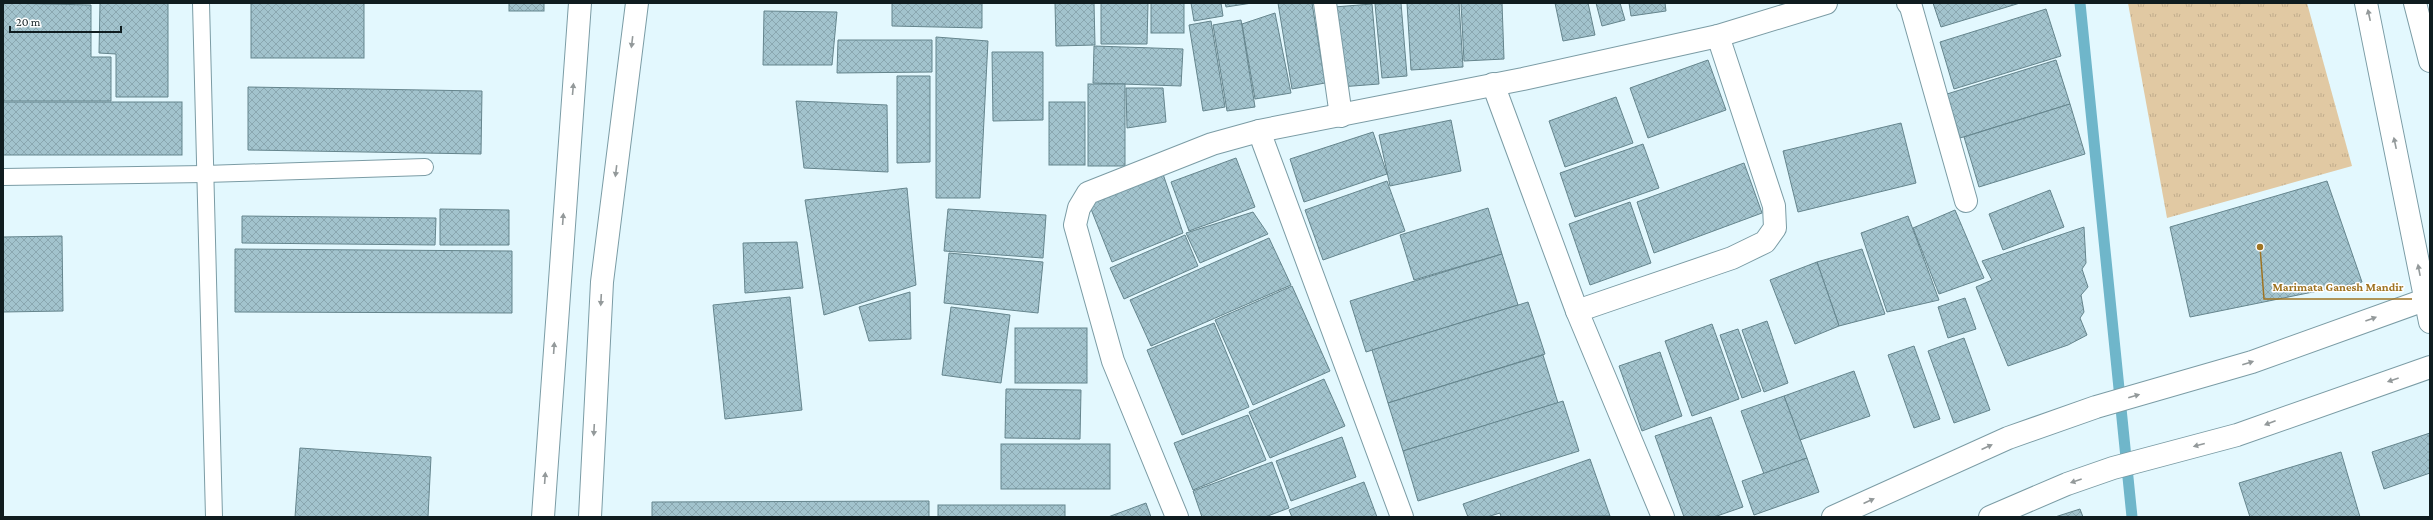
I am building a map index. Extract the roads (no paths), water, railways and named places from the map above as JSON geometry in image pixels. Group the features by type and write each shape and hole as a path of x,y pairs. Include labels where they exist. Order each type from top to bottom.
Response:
{"street":[{"path":"543,517 580,3"},
{"path":"590,517 602,282 637,3"},
{"path":"1325,3 1341,116"},
{"path":"1177,517 1113,361 1075,225 1079,208 1088,193 1212,144 1259,131 1341,116 1718,36 1826,3"},
{"path":"1908,3 1913,15 1966,201"},
{"path":"2366,3 2427,299 2430,322"},
{"path":"2415,3 2430,61"},
{"path":"1577,310 1732,258 1765,242 1775,228 1774,206 1718,36"},
{"path":"1493,84 1577,310 1663,517"},
{"path":"1259,131 1402,517"},
{"path":"1833,517 2008,438 2096,407 2252,362 2427,299"},
{"path":"1991,517 2067,484 2113,468 2237,435 2430,367"}],"lane":[{"path":"202,3 214,517"},
{"path":"3,177 206,174 425,167"}],"waterway":[{"path":"2080,3 2132,517"}],"place":[{"name":"Marimata Ganesh Mandir","path":"2260,247"}]}
